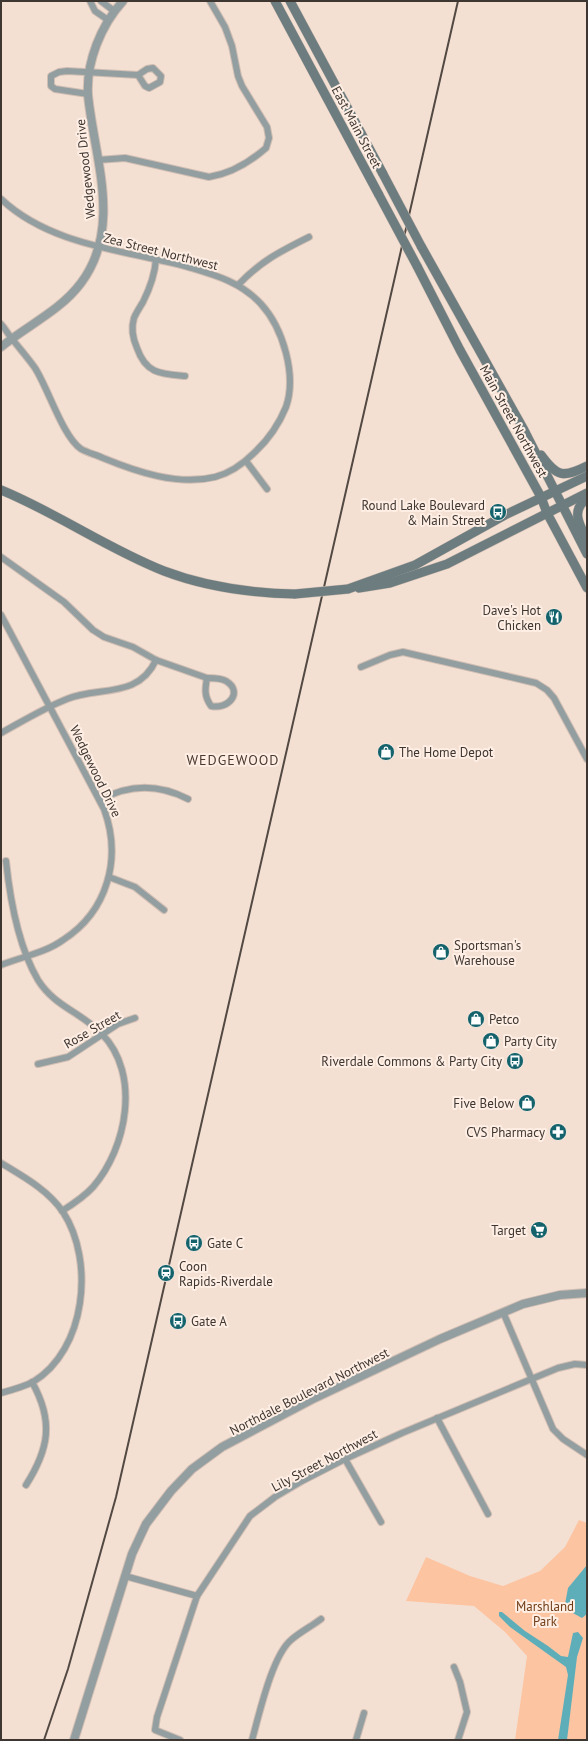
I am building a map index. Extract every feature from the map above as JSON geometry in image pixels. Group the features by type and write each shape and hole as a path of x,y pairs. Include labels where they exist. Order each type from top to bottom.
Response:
{"main road":[{"name":"East Main Street","path":"275,1 417,266"},
{"name":"East Main Street","path":"290,1 421,246"},
{"name":"Main Street Northwest","path":"421,246 532,446 561,506 587,554"},
{"name":"Main Street Northwest","path":"417,266 460,350 541,497 547,513 587,588"},
{"path":"532,446 538,451 553,470 562,475 573,473 587,466"},
{"path":"348,589 420,562 541,497 555,492 587,476"},
{"path":"1,490 138,560 164,571 220,587 248,592 295,594 375,587 428,571 454,560 587,493"},
{"path":"587,499 579,507 577,521 587,540"}],"street":[{"path":"90,1 95,11 108,20"},
{"path":"101,1 114,11"},
{"name":"Wedgewood Drive","path":"1,347 58,307 70,296 90,269 99,247 104,222 102,191 88,94 90,72 97,43 108,20 123,1"},
{"path":"98,160 125,158 209,177 219,176 236,168 266,148 269,138 267,127 242,86 230,38 210,1"},
{"path":"88,94 61,91 51,86 50,76 59,72 138,75"},
{"name":"Zea Street Northwest","path":"1,199 15,212 33,223 99,247 156,258 219,276 238,285 261,304 277,327 286,353 289,382 286,406 275,429 246,461"},
{"path":"238,285 254,268 267,258 308,237"},
{"path":"156,258 155,273 134,317 134,340 142,361 150,368 163,374 185,376"},
{"path":"1,324 35,368 71,439 81,449 133,470 158,476 186,479 200,479 216,476 246,461 267,489"},
{"path":"1,558 64,602 93,630 133,647 156,660 207,678 220,679 226,682 232,687 234,692 228,704 219,708 211,706 207,700 205,691 207,678"},
{"name":"Wedgewood Drive","path":"1,615 100,800 108,819 112,837 113,856 109,877 99,902 91,916 81,926 63,941 28,956 1,965"},
{"path":"361,667 390,655 403,652 536,683 547,690 554,698 587,759"},
{"path":"1,733 50,707 79,695 116,691 134,683 146,675 156,660"},
{"path":"100,800 125,789 147,787 167,790 188,799"},
{"path":"6,861 15,914 28,956 39,980 51,997 89,1022 103,1034 118,1056 122,1069 126,1095 123,1122 111,1160 93,1187 62,1211"},
{"path":"109,877 135,887 164,910"},
{"name":"Rose Street","path":"38,1064 68,1057 118,1024 135,1018"},
{"path":"1,1163 42,1189 62,1211 73,1231 82,1267 81,1294 74,1326 65,1348 49,1368 32,1382 1,1393"},
{"name":"Northdale Boulevard Northwest","path":"74,1740 125,1576 146,1524 170,1491 192,1469 222,1447 311,1400 503,1312 523,1304 560,1295 587,1293"},
{"path":"503,1312 553,1429 563,1439 587,1455"},
{"name":"Lily Street Northwest","path":"180,1740 155,1730 157,1717 197,1596 250,1516 302,1481 345,1459 437,1418 531,1379 575,1364 587,1365"},
{"path":"26,1486 42,1455 47,1434 44,1410 32,1382"},
{"path":"437,1418 488,1514"},
{"path":"345,1459 381,1522"},
{"path":"125,1576 197,1596"},
{"path":"252,1740 261,1708 281,1652 290,1640 322,1619"},
{"path":"454,1667 460,1682 467,1712 458,1740"},
{"path":"356,1740 364,1713"}],"green space":[{"name":"Marshland Park","path":"579,1520 587,1523 587,1740 515,1740 527,1656 505,1632 474,1606 406,1601 426,1557 470,1576 503,1586 540,1571 565,1547"}],"water":[{"path":"587,1565 587,1614 582,1618 569,1611 565,1604 568,1588"},
{"path":"499,1612 502,1612 525,1631 561,1656 568,1657 573,1633 578,1632 583,1638 577,1657 567,1740 558,1740 568,1675 566,1667 510,1627 499,1616"}],"railway":[{"path":"44,1740 68,1669 116,1497 458,1"}],"place":[{"name":"Round Lake Boulevard & Main Street","path":"498,512"},
{"name":"Dave's Hot Chicken","path":"554,617"},
{"name":"The Home Depot","path":"386,752"},
{"name":"Sportsman's Warehouse","path":"441,952"},
{"name":"Petco","path":"476,1019"},
{"name":"Party City","path":"491,1041"},
{"name":"Riverdale Commons & Party City","path":"515,1061"},
{"name":"Five Below","path":"527,1103"},
{"name":"CVS Pharmacy","path":"558,1132"},
{"name":"Target","path":"539,1230"},
{"name":"Gate C","path":"194,1243"},
{"name":"Coon Rapids-Riverdale","path":"166,1273"},
{"name":"Gate A","path":"178,1321"}],"district":[{"name":"WEDGEWOOD","path":"233,760"}]}
